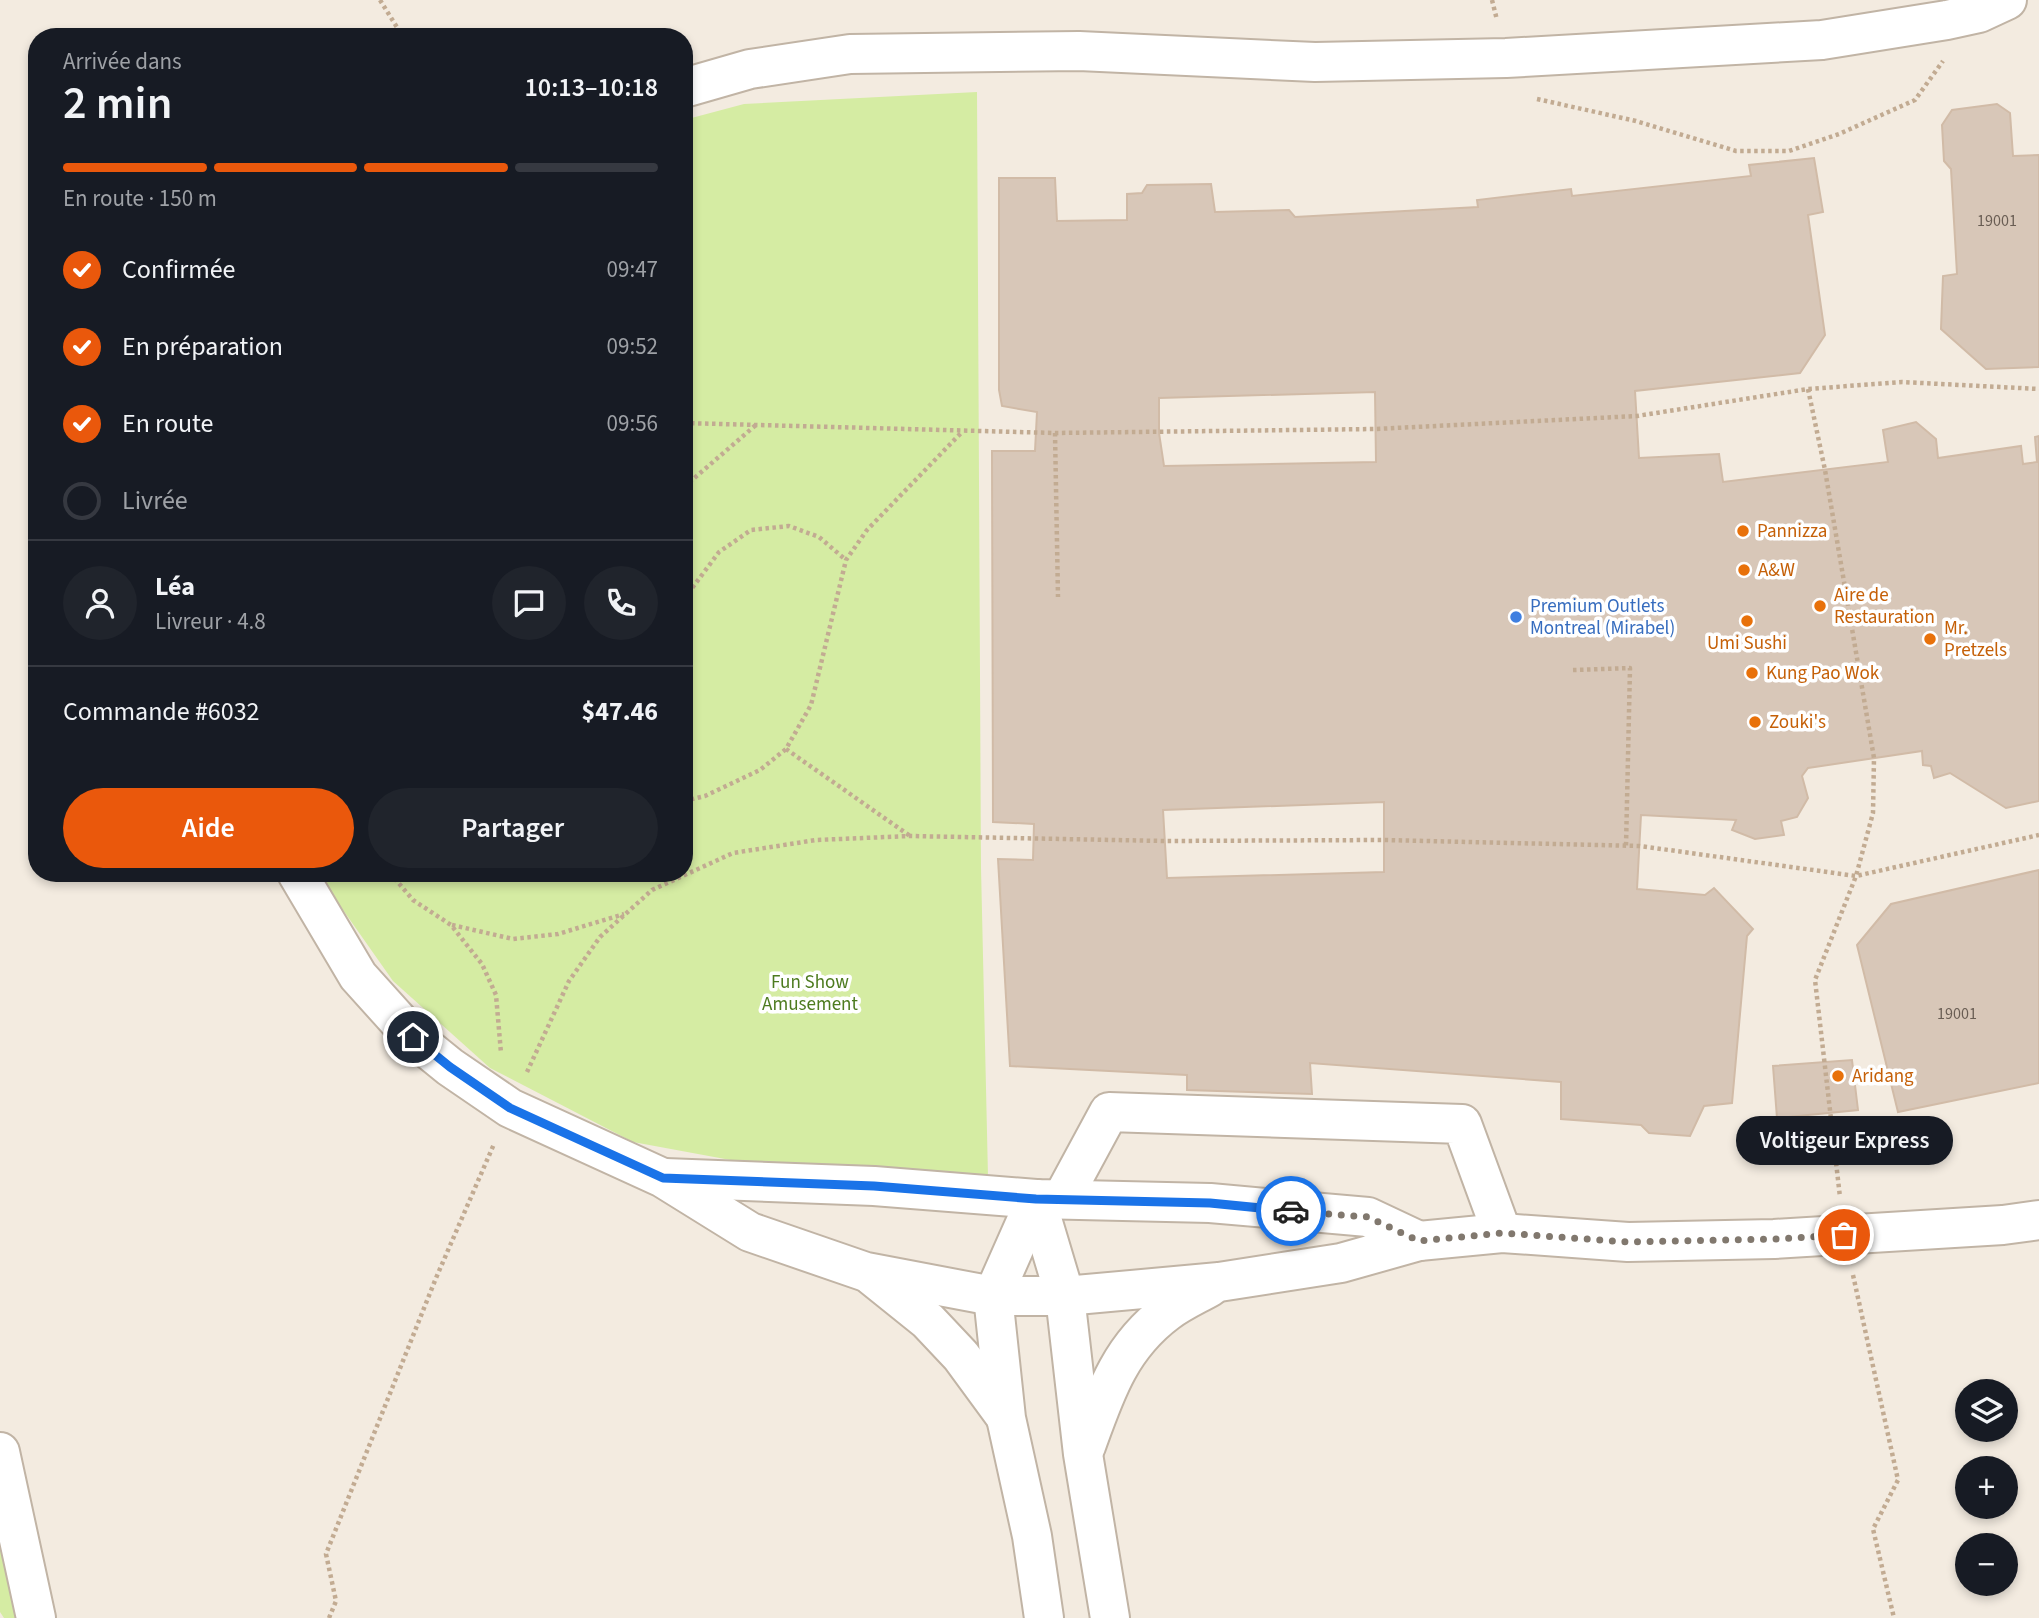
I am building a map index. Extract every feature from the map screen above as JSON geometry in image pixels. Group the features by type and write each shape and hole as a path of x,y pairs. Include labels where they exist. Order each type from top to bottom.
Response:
{"street":[{"path":"693,85 750,69 850,54 1079,51 1315,62 1506,58 1822,40 1994,6 2039,2"},
{"path":"302,882 358,976 404,1027 450,1067 510,1108 663,1178 750,1233 866,1272 993,1296 1065,1296 1219,1282 1341,1263 1419,1241 1502,1233 1628,1242 1774,1239 2003,1225 2039,1220"},
{"path":"1044,1618 1032,1536 1006,1418 993,1296 1049,1199 1109,1112 1461,1124 1502,1233"},
{"path":"663,1178 874,1186 1049,1199 1210,1203 1368,1217 1419,1241"},
{"path":"1049,1199 1065,1296 1083,1454 1110,1618"},
{"path":"866,1272 928,1321 961,1356 1006,1418"},
{"path":"1083,1454 1107,1386 1135,1342 1170,1310 1219,1282"},
{"path":"0,1452 36,1618"}],"path":[{"path":"380,0 397,28"},
{"path":"1492,0 1514,94 1636,121 1736,150 1789,151 1839,134 1915,100 1994,6"},
{"path":"693,424 1055,433 1375,429 1637,415 1808,389 1902,382 2039,389"},
{"path":"1808,389 1825,470 1874,758 1872,813 1856,876 1815,980 1844,1235 1898,1480 1873,1529 1894,1618"},
{"path":"693,479 757,424"},
{"path":"693,799 705,796 760,770 786,748 811,705 846,560 867,530 962,432"},
{"path":"1055,433 1058,597"},
{"path":"693,587 719,552 751,530 789,526 819,537 846,560"},
{"path":"1573,670 1630,668 1626,846"},
{"path":"786,748 910,836"},
{"path":"693,871 733,853 816,840 910,836 1640,846 1856,876 2039,835"},
{"path":"398,882 413,900 451,925 482,964 496,995 500,1047 510,1108"},
{"path":"329,1618 336,1601 326,1554 436,1278 510,1108 569,981 600,937 652,890 670,882"},
{"path":"451,925 513,939 558,934 626,913"}],"green space":[{"name":"Fun Show Amusement","path":"977,92 981,868 988,1176 763,1166 633,1142 490,1068 393,981 323,882 693,882 693,118 744,104"},
{"path":"0,1545 6,1556 22,1618 4,1618 0,1612"}],"building":[{"path":"1997,104 2010,113 2013,156 2039,155 2039,367 1986,369 1941,329 1943,276 1957,274 1951,169 1944,161 1942,125 1952,110"},
{"name":"Premium Outlets Montreal (Mirabel)","path":"1814,158 1823,212 1808,215 1825,335 1800,373 1635,391 1639,458 1719,454 1723,482 1888,462 1883,430 1916,422 1936,439 1938,458 2021,446 2023,464 2037,462 2035,437 2039,436 2039,801 2006,808 1950,773 1934,778 1931,766 1923,765 1922,751 1808,768 1802,776 1808,798 1797,817 1781,821 1784,835 1755,839 1732,830 1736,820 1641,815 1637,889 1705,895 1714,888 1753,929 1747,936 1732,1103 1704,1106 1690,1136 1649,1133 1641,1125 1561,1119 1561,1082 1310,1063 1312,1094 1187,1090 1187,1075 1010,1066 998,859 1033,860 1034,824 993,822 992,451 1035,451 1037,412 1002,406 999,390 999,178 1055,178 1057,221 1127,220 1127,194 1142,193 1147,185 1211,184 1215,212 1289,210 1295,217 1478,207 1477,200 1571,189 1572,196 1751,176 1749,165","holes":["1375,392 1376,462 1164,466 1159,433 1159,398","1384,802 1384,872 1167,878 1163,810"]},
{"path":"2039,870 2039,1083 1898,1112 1857,945 1891,904"},
{"path":"1852,1060 1858,1110 1777,1118 1773,1066"}],"way so far":[{"path":"1291,1211 1368,1217 1419,1241 1502,1233 1628,1242 1844,1235"}],"place":[{"name":"Pannizza","path":"1743,531"},
{"name":"A&W","path":"1744,570"},
{"name":"Aire de Restauration","path":"1820,606"},
{"name":"Premium Outlets Montreal (Mirabel)","path":"1516,617"},
{"name":"Umi Sushi","path":"1747,621"},
{"name":"Mr. Pretzels","path":"1930,639"},
{"name":"Kung Pao Wok","path":"1752,673"},
{"name":"Zouki's","path":"1755,722"},
{"name":"Aridang","path":"1838,1076"},
{"name":"Voltigeur Express","path":"1844,1235"}],"route":[{"path":"413,1037 450,1067 510,1108 663,1178 874,1186 1036,1199 1210,1203 1291,1211"}]}
